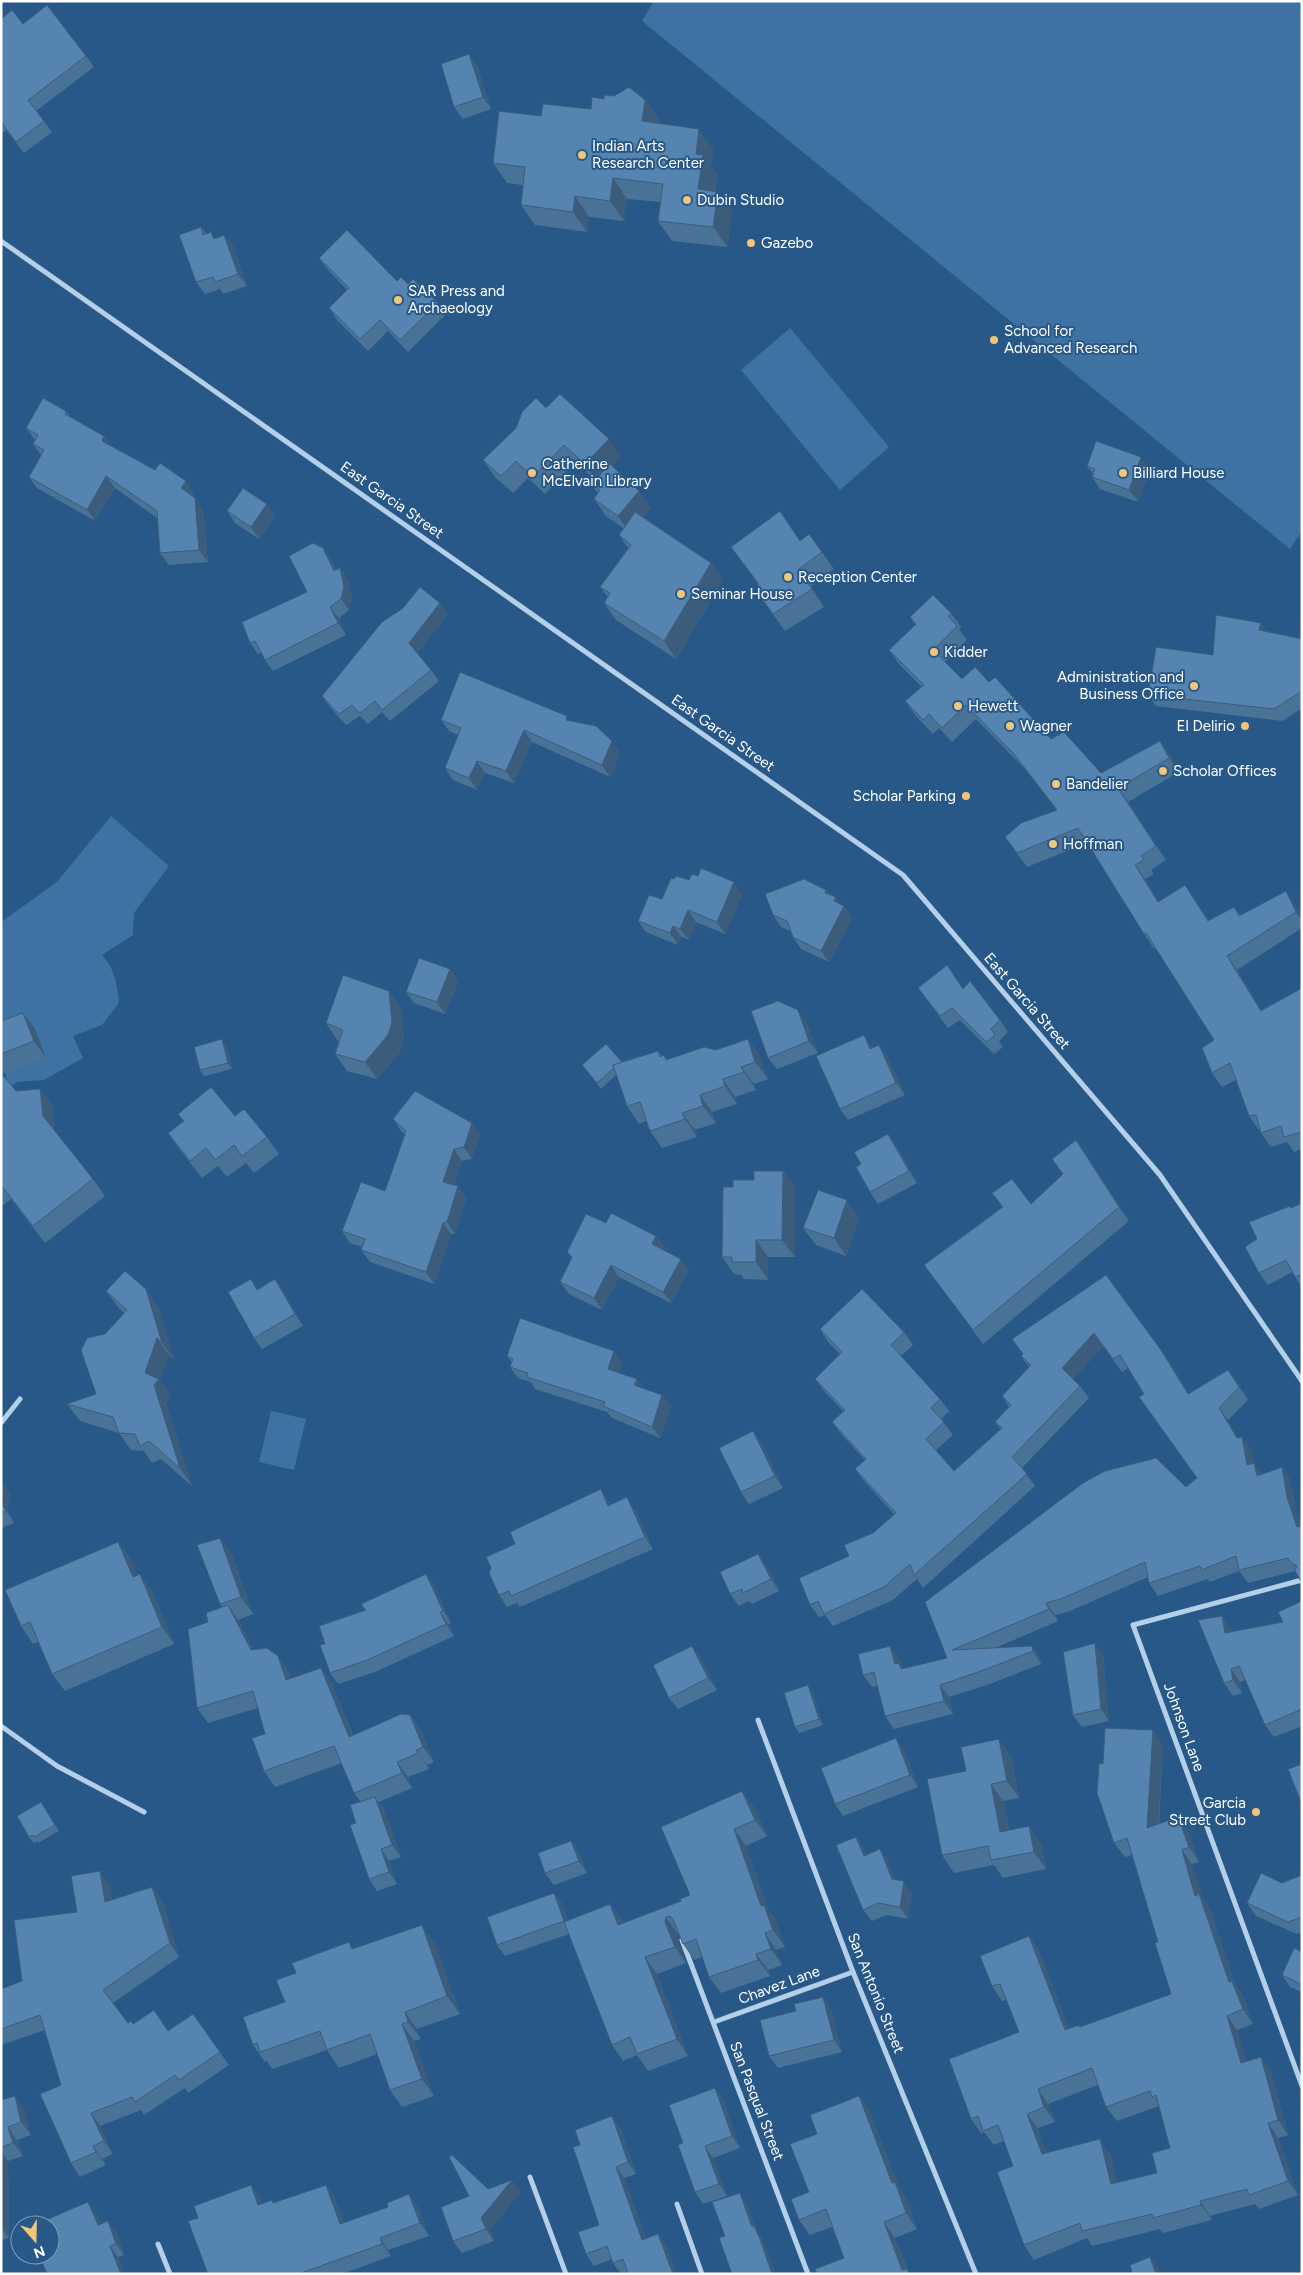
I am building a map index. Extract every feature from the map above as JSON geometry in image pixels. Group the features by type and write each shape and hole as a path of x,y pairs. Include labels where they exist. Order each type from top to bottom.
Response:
{"street":[{"name":"East Garcia Street","path":"1,241 903,875 1160,1175 1302,1381"},
{"path":"1,1423 20,1399"},
{"name":"Johnson Lane","path":"1302,1580 1133,1625 1302,2086"},
{"name":"San Antonio Street","path":"758,1720 853,1972 976,2274"},
{"path":"1,1726 57,1766 144,1812"},
{"name":"San Pasqual Street","path":"680,1937 714,2022 808,2274"},
{"name":"Chavez Lane","path":"714,2022 853,1972"},
{"path":"530,2177 566,2274"},
{"path":"677,2204 702,2274"},
{"path":"158,2244 170,2274"}],"shaded area":[{"path":"654,1 1302,1 1302,531 1290,549 642,21"},
{"path":"790,328 889,447 840,490 741,370"},
{"path":"111,816 169,866 134,913 133,935 102,955 115,977 119,1003 102,1025 73,1036 83,1058 44,1080 17,1082 1,1093 1,1084 7,1080 2,1029 1,922 57,882"},
{"path":"271,1411 306,1419 294,1470 259,1462"}],"building":[{"path":"47,5 86,56 28,100 44,121 16,142 1,122 1,19 12,10 23,24"},
{"path":"469,54 483,97 454,107 441,64"},
{"path":"629,87 645,100 642,121 699,129 696,154 703,155 698,189 718,192 713,227 658,221 663,184 613,178 610,201 575,196 573,212 521,205 525,167 493,163 499,111 541,116 543,104 591,109 592,97 604,99 605,95 614,96"},
{"path":"201,227 203,235 211,232 214,239 224,235 238,274 215,282 213,277 196,282 179,235"},
{"name":"SAR Press and Archaeology","path":"347,230 397,281 401,277 408,284 413,279 438,303 400,340 380,320 360,339 329,308 349,288 319,258"},
{"path":"560,394 609,439 585,464 564,445 533,477 516,461 501,476 483,460 516,428 522,412 536,398 546,408"},
{"path":"43,398 66,411 65,414 104,436 102,441 155,470 160,463 186,481 181,488 195,498 199,550 160,553 157,511 106,476 87,510 29,477 44,450 33,444 38,435 26,428"},
{"path":"1096,441 1141,457 1129,490 1092,477 1095,469 1087,466"},
{"path":"610,464 639,491 618,516 594,499 600,490 591,484"},
{"path":"243,488 267,504 251,527 227,511"},
{"name":"Reception Center","path":"780,511 800,541 809,534 822,552 799,569 812,589 773,614 759,595 757,590 758,583 731,547"},
{"name":"Seminar House","path":"635,512 711,563 664,641 604,603 610,593 600,587 631,545 619,535"},
{"path":"313,543 323,548 334,571 340,568 344,587 341,599 330,607 338,623 265,660 255,641 250,643 242,622 307,592 289,556"},
{"path":"420,587 440,603 409,643 431,670 382,710 375,701 360,713 352,705 339,714 322,696 382,622 403,608"},
{"path":"933,595 951,613 948,616 957,626 933,650 962,679 975,667 989,682 995,677 1051,739 1064,732 1101,773 1160,741 1169,758 1118,788 1156,846 1141,856 1144,860 1135,865 1158,902 1185,885 1208,921 1234,907 1239,916 1286,891 1296,912 1227,956 1261,1011 1302,988 1302,1132 1284,1137 1281,1126 1261,1133 1256,1115 1249,1116 1230,1063 1212,1073 1202,1048 1214,1040 1146,933 1144,934 1078,828 1017,853 1005,837 1021,823 1057,810 1014,754 966,705 942,728 929,714 923,720 905,701 924,685 889,650 916,624 910,617"},
{"path":"1216,615 1261,623 1259,630 1302,639 1302,691 1274,709 1148,695 1156,647 1213,655"},
{"path":"460,672 567,716 566,720 596,726 612,741 602,765 524,730 506,771 477,761 469,778 445,768 461,728 441,720"},
{"path":"701,868 734,882 717,922 688,910 680,929 673,926 670,933 638,921 649,895 662,899 671,878 674,879 676,876 689,880 692,874 698,876"},
{"path":"804,879 826,890 825,893 836,897 834,901 844,906 821,951 793,937 787,921 773,915 765,894"},
{"path":"419,958 450,969 437,1002 406,992"},
{"path":"947,965 963,989 970,981 1000,1020 991,1029 995,1035 986,1042 952,1008 940,1016 918,988"},
{"path":"343,975 389,991 392,1022 388,1035 365,1062 335,1054 343,1030 326,1023"},
{"path":"778,1001 798,1010 809,1041 768,1058 751,1011"},
{"path":"23,1013 34,1041 1,1054 1,1021"},
{"path":"864,1035 870,1049 879,1045 896,1083 840,1109 816,1056"},
{"path":"222,1039 228,1063 200,1070 194,1047"},
{"path":"748,1039 755,1062 741,1067 744,1072 723,1079 725,1086 700,1095 703,1106 682,1113 685,1119 650,1131 640,1102 627,1106 613,1065 658,1051 660,1057 664,1055 666,1060 704,1047 716,1050"},
{"path":"606,1044 622,1062 613,1065 614,1068 597,1083 582,1065"},
{"path":"1,1073 16,1091 40,1089 43,1116 93,1179 33,1226 1,1185"},
{"path":"211,1087 235,1116 244,1109 267,1137 242,1156 234,1145 215,1160 206,1148 190,1161 168,1133 184,1121 178,1114"},
{"path":"415,1091 472,1123 464,1147 454,1149 443,1182 458,1186 447,1222 443,1223 426,1272 361,1250 365,1239 342,1231 361,1182 385,1191 406,1131 393,1119"},
{"path":"888,1134 909,1171 870,1192 856,1167 861,1164 854,1152"},
{"path":"1076,1140 1119,1207 973,1330 924,1265 1003,1207 992,1193 1012,1179 1031,1204 1063,1174 1052,1159"},
{"path":"754,1171 783,1171 782,1240 756,1240 756,1262 732,1262 732,1257 722,1257 723,1187 733,1187 733,1180 754,1180"},
{"path":"818,1190 847,1200 834,1238 803,1228"},
{"path":"1302,1203 1302,1274 1295,1277 1286,1260 1259,1273 1245,1247 1257,1239 1249,1222"},
{"path":"611,1213 656,1236 652,1244 681,1259 663,1292 611,1265 594,1298 560,1282 572,1257 567,1252 586,1214 606,1223"},
{"path":"125,1271 146,1289 162,1343 157,1338 145,1373 159,1379 154,1385 180,1468 149,1441 140,1446 135,1434 119,1433 113,1417 67,1404 96,1394 81,1350 87,1338 105,1334 127,1310 106,1291"},
{"path":"1106,1275 1161,1350 1188,1394 1228,1370 1239,1387 1219,1408 1237,1438 1242,1437 1247,1465 1254,1463 1257,1476 1282,1467 1287,1497 1297,1527 1302,1526 1302,1583 1295,1571 1297,1566 1291,1563 1288,1558 1239,1570 1236,1556 1201,1570 1200,1566 1149,1583 1145,1562 1061,1599 1046,1603 1049,1609 952,1650 1032,1646 1033,1651 940,1685 944,1701 885,1716 874,1672 863,1675 858,1654 890,1646 895,1664 899,1663 901,1669 947,1658 925,1602 1083,1483 1105,1471 1156,1458 1186,1487 1197,1478 1139,1397 1144,1394 1120,1355 1113,1359 1094,1333 1062,1368 1080,1386 1012,1457 1027,1474 914,1575 910,1564 884,1587 824,1614 818,1601 810,1605 799,1578 849,1556 844,1545 873,1533 896,1513 855,1469 866,1459 832,1422 845,1410 815,1379 842,1352 820,1329 862,1289 904,1332 891,1345 940,1399 931,1408 944,1422 926,1439 954,1471 1002,1428 995,1422 1011,1405 1002,1396 1031,1365 1021,1356 1023,1354 1012,1339"},
{"path":"251,1279 257,1290 275,1279 295,1314 254,1338 228,1292"},
{"path":"520,1318 614,1351 608,1369 637,1379 634,1385 662,1395 652,1427 603,1406 605,1402 527,1377 528,1373 510,1367 513,1359 507,1356"},
{"path":"753,1431 775,1476 741,1492 719,1448"},
{"path":"601,1489 608,1506 627,1497 645,1537 511,1596 509,1591 499,1595 489,1573 491,1568 486,1557 515,1544 510,1532"},
{"path":"1,1502 6,1511 1,1513"},
{"path":"220,1538 241,1597 220,1604 197,1545"},
{"path":"118,1542 133,1577 140,1574 162,1627 52,1674 30,1622 21,1626 5,1590"},
{"path":"758,1554 771,1579 743,1593 742,1589 730,1594 720,1572"},
{"path":"426,1574 443,1611 440,1612 446,1624 367,1660 330,1673 320,1645 325,1644 319,1626 366,1610 361,1604"},
{"path":"1302,1601 1302,1709 1265,1725 1239,1666 1231,1669 1233,1680 1224,1683 1198,1620 1222,1616 1225,1633 1283,1622 1278,1612"},
{"path":"228,1605 251,1650 267,1648 278,1656 286,1680 321,1668 349,1737 401,1714 410,1715 423,1747 416,1750 418,1753 397,1762 402,1773 354,1793 334,1746 264,1771 252,1738 265,1734 253,1691 197,1708 188,1629 208,1622 206,1613"},
{"path":"1095,1643 1101,1709 1073,1715 1063,1652"},
{"path":"692,1646 708,1678 669,1698 653,1665"},
{"path":"808,1685 819,1719 795,1727 784,1693"},
{"path":"1105,1728 1153,1730 1147,1828 1178,1817 1189,1847 1182,1850 1195,1896 1199,1894 1229,1982 1232,1981 1243,2009 1227,2016 1241,2063 1261,2057 1278,2120 1268,2123 1288,2181 1249,2195 1247,2189 1200,2201 1201,2205 1153,2218 1152,2214 1082,2231 1080,2223 1024,2245 997,2172 1013,2166 998,2125 983,2131 978,2116 971,2119 949,2059 1019,2032 1000,1984 992,1986 980,1956 1029,1936 1065,2030 1079,2025 1080,2027 1171,1994 1155,1943 1158,1942 1127,1838 1114,1843 1097,1793 1099,1763 1103,1764","holes":["1092,2068 1106,2107 1150,2091 1152,2097 1156,2095 1170,2148 1152,2153 1157,2173 1111,2184 1100,2139 1042,2154 1027,2114 1044,2107 1038,2089"]},
{"path":"896,1738 910,1775 835,1804 821,1768"},
{"path":"999,1739 1007,1781 991,1784 1000,1832 1029,1826 1034,1852 991,1860 988,1846 942,1855 927,1779 966,1771 961,1747"},
{"path":"1302,1764 1302,1802 1301,1802 1288,1769"},
{"path":"742,1791 755,1820 734,1829 761,1906 764,1905 773,1930 765,1933 771,1949 756,1954 758,1960 709,1977 696,1939 683,1944 673,1919 670,1916 666,1917 665,1922 675,1947 645,1957 677,2039 637,2054 630,2037 612,2045 564,1922 610,1904 618,1925 681,1901 680,1899 690,1895 661,1827"},
{"path":"375,1797 392,1845 381,1849 389,1872 369,1879 350,1825 356,1823 350,1805"},
{"path":"41,1802 55,1825 34,1837 33,1835 29,1837 17,1816"},
{"path":"856,1837 864,1856 880,1849 892,1879 904,1881 900,1907 878,1903 863,1910 836,1845"},
{"path":"571,1841 579,1861 545,1873 538,1853"},
{"path":"100,1871 105,1902 152,1887 170,1943 103,1990 128,2023 131,2021 133,2024 154,2010 168,2031 193,2014 220,2052 179,2080 175,2075 135,2102 132,2097 91,2113 104,2141 93,2146 96,2152 71,2163 40,2094 61,2085 40,2015 1,2029 1,1989 22,1981 14,1920 77,1912 71,1876"},
{"path":"1261,1873 1282,1883 1302,1875 1302,1917 1288,1922 1247,1903"},
{"path":"554,1893 564,1921 497,1945 487,1917"},
{"path":"422,1925 447,1996 405,2012 408,2022 402,2024 422,2079 390,2090 370,2034 327,2050 320,2031 260,2052 257,2043 253,2045 243,2017 285,2002 276,1980 296,1973 292,1963 349,1942 352,1949"},
{"path":"1294,1948 1302,1952 1302,1985 1282,1975"},
{"path":"823,1997 834,2040 769,2056 760,2020 796,2011 794,2004"},
{"path":"715,2088 732,2136 705,2146 719,2184 695,2192 678,2145 683,2143 669,2105"},
{"path":"15,2096 21,2122 8,2127 13,2143 1,2147 1,2100"},
{"path":"859,2096 892,2183 895,2182 906,2213 884,2222 902,2270 907,2269 909,2274 817,2274 815,2269 844,2258 826,2209 799,2220 791,2199 809,2192 790,2144 817,2134 810,2115"},
{"path":"612,2116 628,2162 616,2167 642,2240 658,2234 673,2274 628,2274 623,2259 613,2263 607,2246 586,2254 578,2232 599,2225 573,2147 580,2145 575,2130"},
{"path":"452,2155 488,2189 512,2180 481,2218 486,2229 453,2241 441,2207 469,2196 449,2157"},
{"path":"251,2185 258,2205 272,2200 273,2203 326,2185 340,2224 388,2207 387,2203 409,2194 420,2223 380,2238 382,2244 302,2274 208,2274 188,2221 198,2218 194,2206"},
{"path":"740,2193 752,2227 754,2226 760,2239 772,2274 732,2274 719,2238 725,2236 712,2202"},
{"path":"88,2202 98,2225 108,2221 116,2244 110,2246 121,2274 47,2274 43,2265 60,2265 60,2215 57,2215"},
{"path":"1150,2257 1156,2274 1128,2274 1132,2272 1130,2265"}],"place":[{"name":"Indian Arts Research Center","path":"582,155"},
{"name":"Dubin Studio","path":"687,200"},
{"name":"Gazebo","path":"751,243"},
{"name":"SAR Press and Archaeology","path":"398,300"},
{"name":"School for Advanced Research","path":"994,340"},
{"name":"Catherine McElvain Library","path":"532,473"},
{"name":"Billiard House","path":"1123,473"},
{"name":"Reception Center","path":"788,577"},
{"name":"Seminar House","path":"681,594"},
{"name":"Kidder","path":"934,652"},
{"name":"Administration and Business Office","path":"1194,686"},
{"name":"Hewett","path":"958,706"},
{"name":"Wagner","path":"1010,726"},
{"name":"El Delirio","path":"1245,726"},
{"name":"Scholar Offices","path":"1163,771"},
{"name":"Bandelier","path":"1056,784"},
{"name":"Scholar Parking","path":"966,796"},
{"name":"Hoffman","path":"1053,844"},
{"name":"Garcia Street Club","path":"1256,1812"}]}
